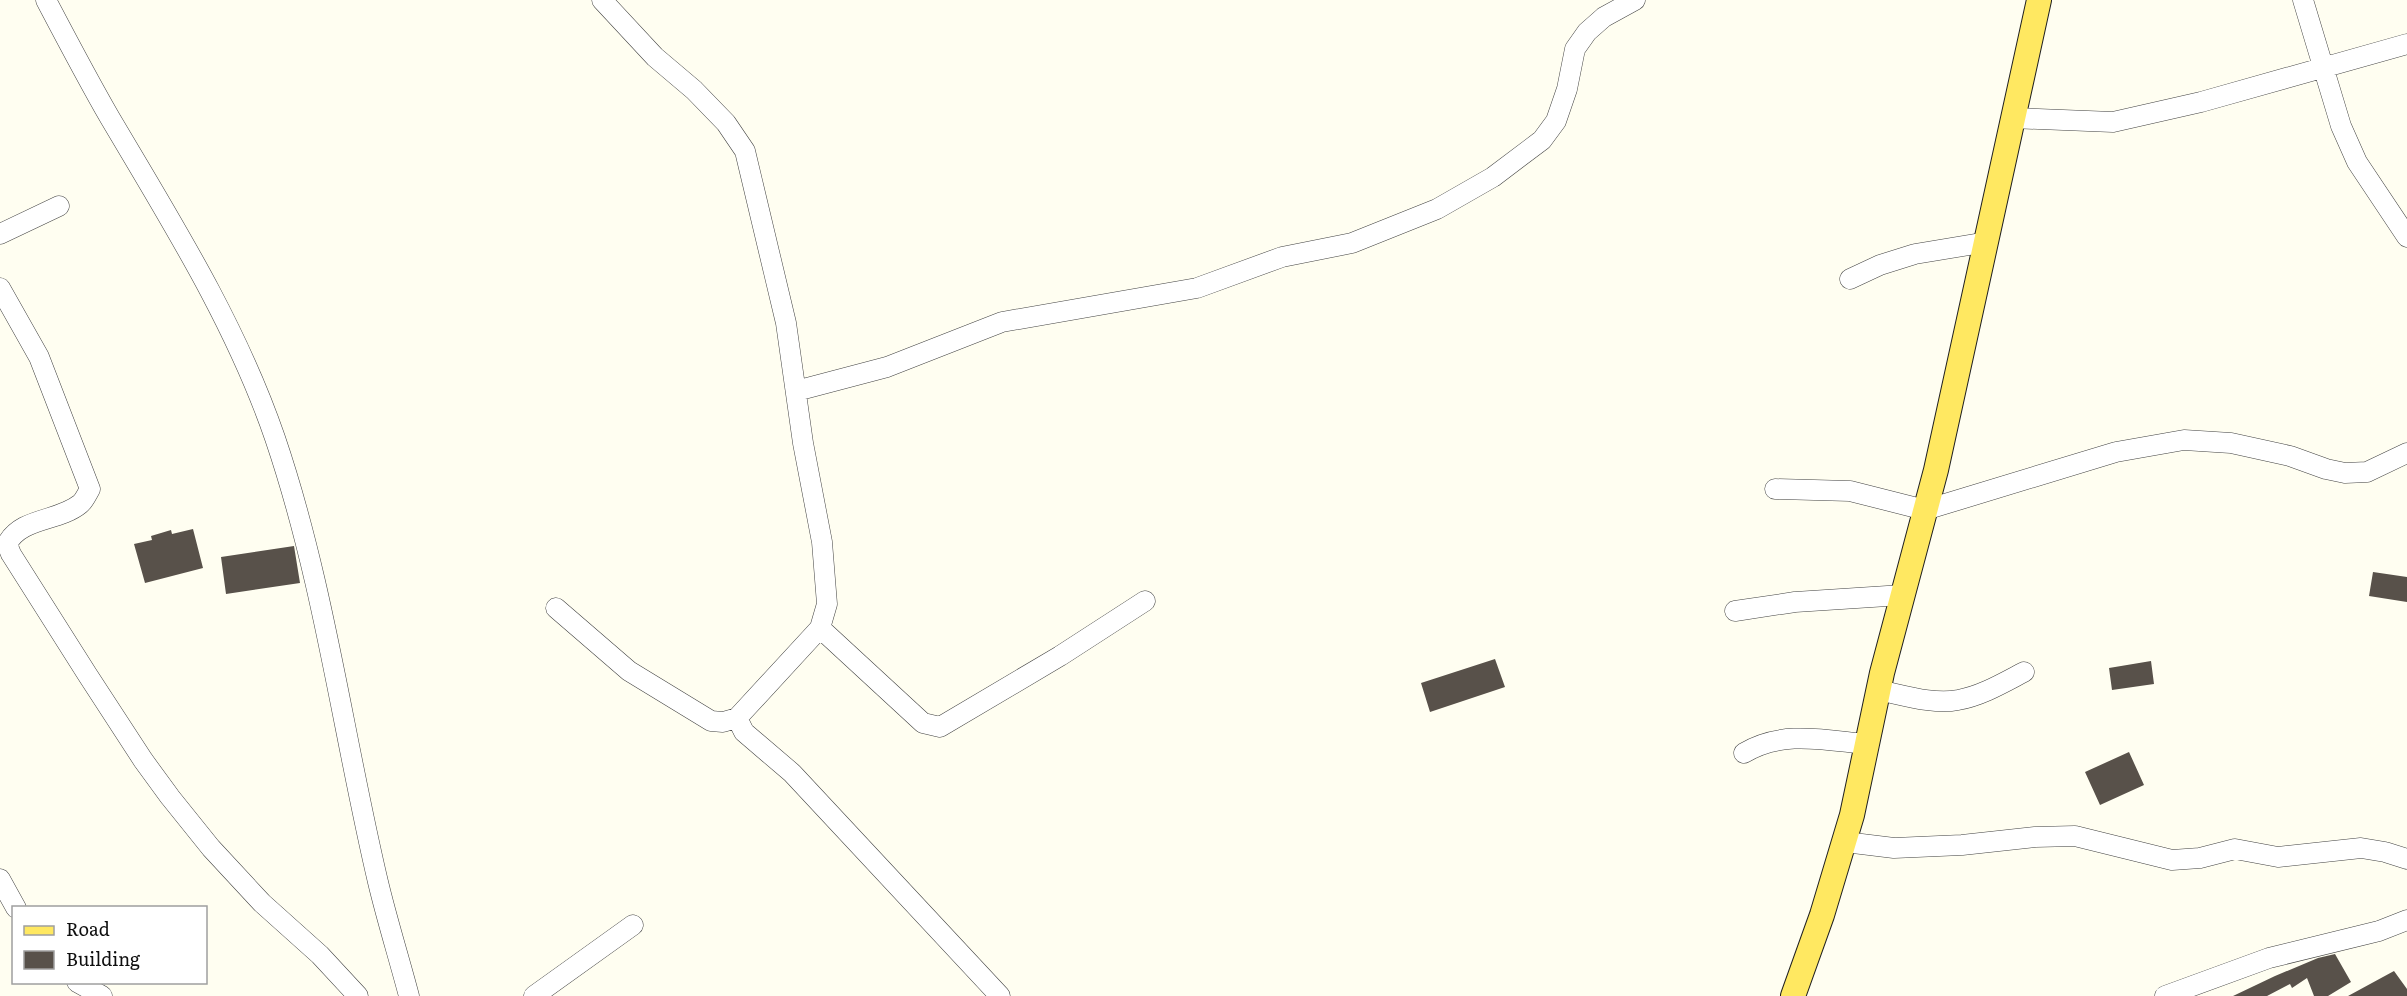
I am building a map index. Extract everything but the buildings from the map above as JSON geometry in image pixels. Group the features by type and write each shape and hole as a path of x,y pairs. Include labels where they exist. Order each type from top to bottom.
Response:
{"main road":[{"path":"1793,996 1845,842 1878,690 1926,510 2039,0"}],"street":[{"path":"46,0 110,117 160,201 223,318 247,366 274,436 294,500 326,631 378,884 410,996"},
{"path":"556,608 621,664 662,693 711,721 723,722 737,718 820,628 827,604 822,542 786,323 744,151 726,123 694,90 655,57 602,0"},
{"path":"796,391 887,367 1002,322 1197,288 1282,257 1352,243 1437,209 1493,177 1542,140 1556,121 1567,89 1575,49 1587,32 1604,17 1635,0"},
{"path":"2303,0 2341,126 2357,162 2407,237"},
{"path":"2012,118 2113,122 2201,102 2407,44"},
{"path":"0,234 59,206"},
{"path":"1850,279 1880,265 1915,254 1987,242"},
{"path":"0,288 39,357 90,489 81,503 72,509 30,524 12,534 7,544 11,554 118,722 170,797 211,848 255,895 320,955 358,996"},
{"path":"1775,489 1850,491 1926,510 2116,452 2184,440 2231,443 2290,456 2345,473 2367,472 2407,453"},
{"path":"1735,611 1795,602 1903,595"},
{"path":"820,628 923,723 940,727 1050,662 1145,601"},
{"path":"1878,690 1938,701 1957,701 1989,690 2024,672"},
{"path":"737,718 744,732 792,773 1000,996"},
{"path":"1744,753 1760,744 1779,738 1866,744"},
{"path":"1845,842 1905,847 2076,836 2172,860 2200,858 2235,849 2278,857 2361,848 2385,852 2407,860"},
{"path":"0,879 15,906"},
{"path":"2165,996 2269,958 2379,931 2407,920"},
{"path":"534,996 633,925"},
{"path":"80,984 101,996"}]}
